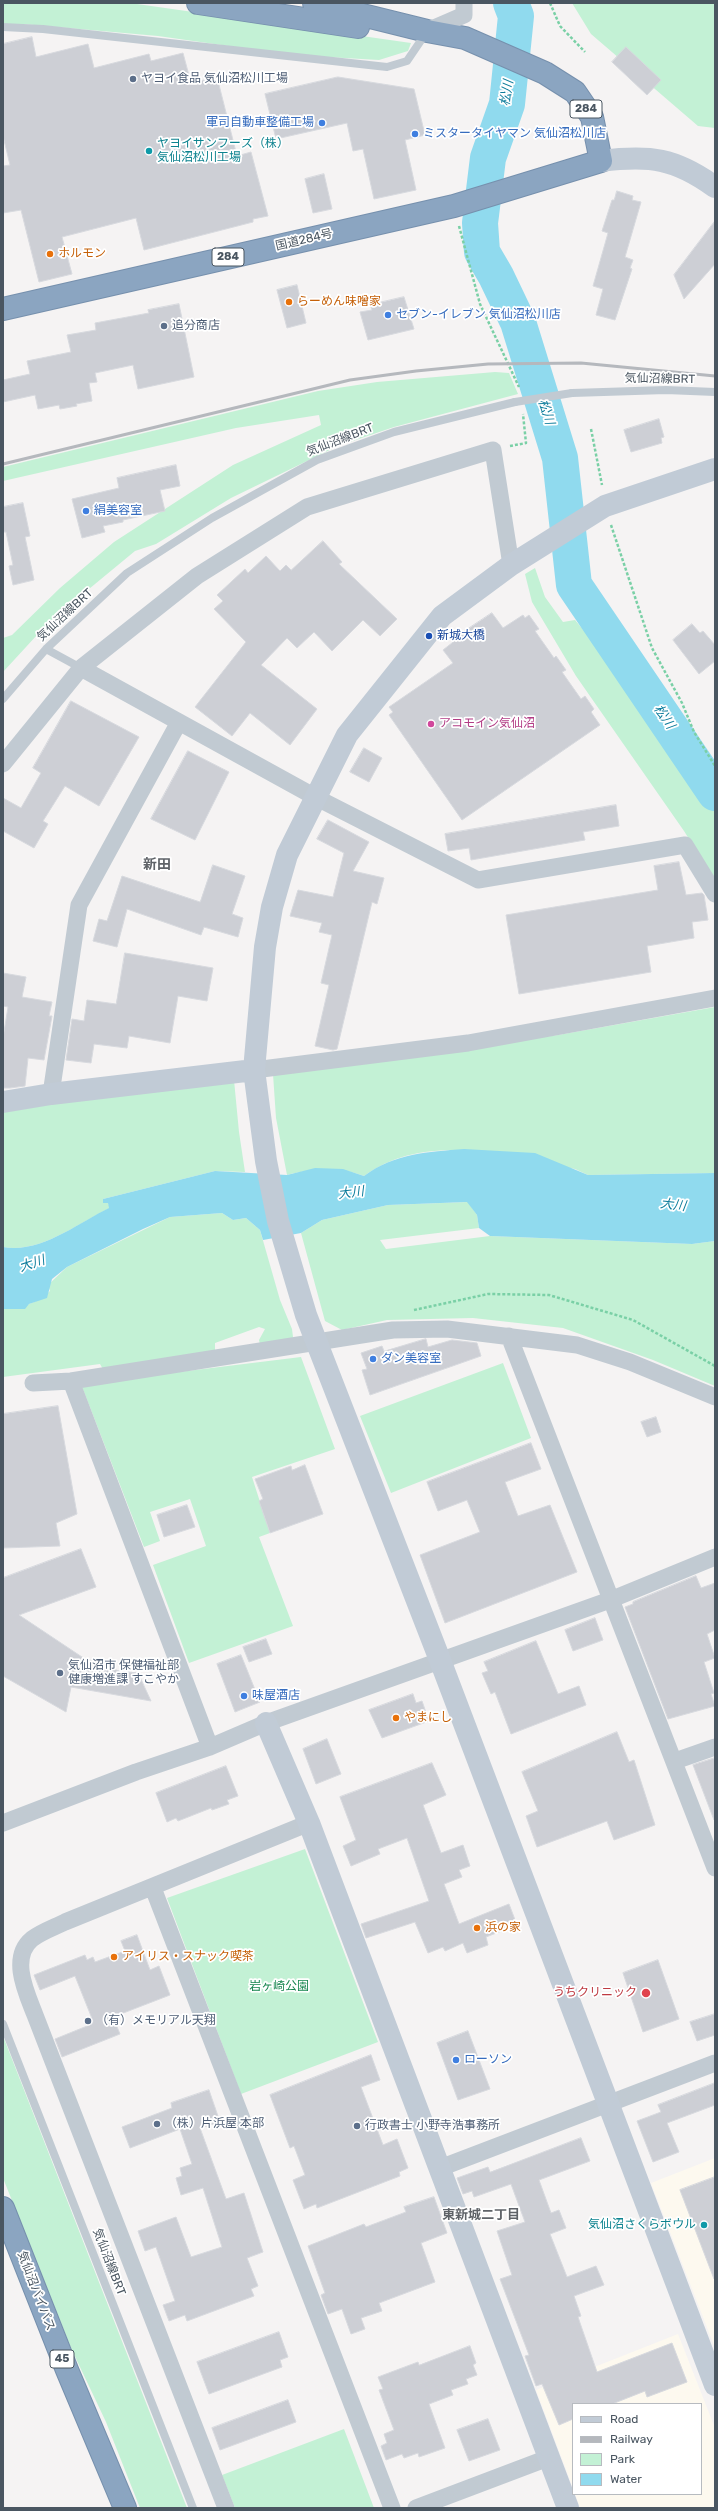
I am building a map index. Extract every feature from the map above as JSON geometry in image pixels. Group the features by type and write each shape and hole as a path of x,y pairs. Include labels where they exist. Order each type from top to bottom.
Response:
{"highway":[{"path":"198,3 356,27 427,31"},
{"name":"284","path":"314,3 427,31 465,38 545,73 575,92 592,117 601,161"},
{"name":"284","path":"358,3 427,31"},
{"name":"国道284号","path":"3,309 454,206 601,161"},
{"name":"気仙沼バイパス","path":"3,2208 67,2370 125,2508"}],"street":[{"path":"427,31 464,15 464,3"},
{"name":"284","path":"601,161 634,157 666,161 696,173 715,187"},
{"path":"3,764 81,668 197,576 307,507 493,450 511,565"},
{"path":"715,469 605,506 511,565 442,616 347,735 317,798 287,855 272,907 265,947 254,1070 257,1098 278,1221 306,1315 440,1660 715,2385"},
{"path":"81,668 317,798 478,880 685,845 715,894"},
{"path":"52,1094 79,904 179,722"},
{"path":"3,1102 52,1094 468,1043 715,998"},
{"path":"33,1383 71,1381 394,1330 447,1329 577,1345 630,1362 715,1397"},
{"path":"509,1336 610,1600 675,1761 715,1868"},
{"path":"71,1381 210,1747"},
{"path":"3,1823 136,1772 210,1747 266,1723 610,1600 715,1557"},
{"path":"266,1723 309,1823 568,2508"},
{"path":"675,1761 715,1747"},
{"path":"226,2508 80,2138 22,1981 22,1955 32,1940 65,1922 153,1888 309,1823"},
{"path":"153,1888 392,2508"},
{"path":"440,2168 715,2063"},
{"path":"416,2508 548,2458"}],"lane":[{"path":"3,27 42,29 388,67 408,61 427,31"},
{"name":"気仙沼線BRT","path":"3,698 46,650 127,573 212,518 317,460 394,432 515,402 572,393 666,390 715,392"},
{"path":"46,650 81,668"},
{"name":"気仙沼線BRT","path":"3,2024 192,2508"}],"path":[{"path":"550,3 560,26 585,52"},
{"path":"454,206 480,304 518,386"},
{"path":"493,450 526,443 524,417"},
{"path":"591,429 605,506 652,648 682,703 694,732 715,766"},
{"path":"394,1330 412,1310 488,1294 549,1295 633,1320 715,1366"}],"shaded area":[{"path":"715,2158 715,2348 651,2183"},
{"path":"678,2334 715,2428 715,2508 580,2508 575,2495 702,2495 702,2403 572,2403 572,2485 536,2390"}],"green space":[{"path":"3,3 130,3 411,43 408,51 379,60 292,55 158,36 23,24 3,27"},
{"path":"572,3 715,3 715,128 698,126 591,34"},
{"path":"495,372 509,373 518,394 394,427 338,446 231,498 156,544 135,551 49,622 3,672 3,638 12,635 60,588 114,542 233,465 321,425 319,415 236,428 3,481 3,467 318,391 377,382"},
{"path":"535,568 545,597 563,622 575,620 618,671 658,733 715,806 715,880 684,831 576,676 532,602 525,574"},
{"path":"715,1007 715,1173 588,1175 575,1169 522,1158 467,1151 440,1151 414,1154 388,1162 364,1176 335,1169 308,1171 287,1175 276,1118 273,1074 558,1035"},
{"path":"234,1080 239,1132 245,1172 215,1171 103,1199 108,1203 110,1208 58,1236 31,1246 17,1248 3,1247 3,1108"},
{"path":"468,1202 477,1215 479,1228 380,1240 386,1249 490,1236 692,1244 715,1241 715,1386 653,1360 563,1328 473,1318 387,1320 342,1330 325,1321 301,1233 322,1220 388,1205"},
{"path":"222,1213 233,1220 246,1218 260,1230 280,1300 292,1329 293,1337 291,1341 260,1345 259,1340 265,1329 259,1327 215,1343 215,1353 104,1371 100,1364 3,1377 3,1309 16,1308 34,1302 50,1291 48,1285 67,1267 170,1217"},
{"path":"301,1357 335,1449 252,1477 270,1533 259,1537 293,1626 189,1663 153,1565 206,1546 190,1499 150,1512 160,1541 144,1547 81,1384"},
{"path":"503,1363 531,1438 391,1493 360,1416"},
{"name":"岩ヶ崎公園","path":"305,1849 378,2042 241,2094 167,1898"},
{"path":"3,2036 187,2508 140,2508 106,2422 71,2348 3,2178"},
{"path":"344,2429 374,2508 235,2508 222,2475"}],"water":[{"name":"大川","path":"464,1149 535,1153 588,1175 715,1173 715,1241 692,1244 490,1236 479,1228 477,1215 467,1202 388,1205 322,1220 301,1233 263,1240 260,1230 246,1218 233,1220 222,1213 170,1217 67,1267 52,1279 47,1298 29,1304 25,1309 3,1309 3,1247 17,1248 31,1246 58,1236 109,1208 108,1203 103,1203 103,1199 215,1171 287,1175 315,1168 343,1169 364,1176 388,1162 400,1158 438,1151"}],"building":[{"name":"ヤヨイサンフーズ（株） 気仙沼松川工場","path":"32,37 36,57 88,44 94,68 149,54 151,61 183,53 191,83 217,77 237,156 251,152 268,216 253,219 253,222 144,250 136,218 62,237 72,274 39,282 21,210 3,213 3,166 10,165 3,136 3,44"},
{"path":"626,47 661,80 647,95 612,62"},
{"path":"338,77 414,89 425,135 405,140 416,190 374,199 363,149 353,151 347,123 276,139 265,94"},
{"path":"324,174 332,209 313,213 305,179"},
{"path":"617,191 633,196 632,200 641,202 625,257 633,260 630,268 632,269 615,320 596,315 603,289 593,286 608,233 602,231 612,200 614,200"},
{"path":"715,221 715,264 684,299 674,275"},
{"path":"297,285 306,323 287,328 277,290"},
{"path":"404,297 414,329 368,340 360,312 372,310 370,305"},
{"path":"179,304 194,377 138,389 133,365 95,373 97,382 89,383 92,401 76,404 77,406 60,409 59,405 38,409 35,395 3,402 3,380 30,374 27,361 71,352 67,335 96,330 95,323 149,313 148,310"},
{"path":"659,419 664,437 661,438 662,443 631,452 624,430"},
{"path":"176,465 180,486 160,490 165,511 103,526 105,532 82,538 72,499 119,488 117,478"},
{"path":"23,503 30,536 25,537 34,580 13,585 9,566 13,565 6,532 3,532 3,507"},
{"path":"323,541 342,562 339,564 397,619 380,636 363,620 332,651 314,632 297,648 287,638 261,665 317,709 290,745 250,713 232,736 195,707 246,642 214,609 223,601 217,595 245,569 248,573 266,556 280,571 286,565 291,570"},
{"path":"492,613 503,628 523,615 525,618 529,615 539,629 535,631 554,658 556,656 566,670 562,672 581,699 585,696 594,709 591,712 600,725 462,820 389,715 393,712 389,707 453,663 443,650 457,639 456,637"},
{"path":"692,624 700,633 703,631 715,645 715,661 699,674 673,640"},
{"path":"71,701 139,737 99,806 65,786 43,821 48,824 34,848 3,831 3,798 21,808 41,773 33,768"},
{"path":"364,748 382,758 369,782 350,772"},
{"path":"188,751 229,772 195,840 151,819"},
{"path":"616,805 619,826 583,832 585,840 471,860 469,848 448,851 445,834"},
{"path":"328,820 369,842 353,871 384,878 377,904 372,902 337,1049 333,1050 315,1046 329,985 321,983 332,935 319,932 322,923 290,916 298,890 333,897 344,853 317,839"},
{"path":"679,862 686,895 702,893 704,895 708,920 692,922 694,938 647,946 651,972 519,994 506,915 658,890 654,866"},
{"path":"213,865 245,876 232,914 243,918 238,937 204,927 201,935 127,909 117,947 93,941 99,919 107,921 122,876 200,902"},
{"path":"125,953 213,968 207,1001 178,996 170,1043 129,1036 127,1048 94,1044 91,1063 66,1060 72,1019 84,1021 87,1000 116,1004"},
{"path":"3,973 26,977 22,997 52,1002 49,1016 52,1016 44,1060 28,1058 25,1086 10,1088 3,1088 3,1038 8,1007 3,1006"},
{"path":"426,1339 428,1347 452,1340 477,1343 481,1356 370,1395 362,1370 367,1369 361,1353 382,1346 384,1351"},
{"path":"58,1406 77,1514 56,1523 60,1546 3,1548 3,1414"},
{"path":"656,1417 661,1432 647,1437 641,1422"},
{"path":"531,1443 541,1469 505,1482 518,1516 550,1505 577,1572 445,1623 420,1555 480,1532 467,1500 438,1511 427,1482"},
{"path":"305,1465 323,1514 270,1533 259,1501 263,1499 255,1479 291,1466 292,1470"},
{"path":"187,1505 195,1527 164,1537 157,1515"},
{"path":"81,1549 96,1587 19,1615 82,1657 119,1671 138,1673 151,1701 71,1687 66,1712 3,1676 3,1578"},
{"path":"696,1576 701,1588 715,1583 715,1630 707,1634 715,1658 704,1662 714,1693 711,1694 715,1706 668,1719 625,1607 633,1604 633,1602"},
{"path":"595,1618 603,1640 573,1651 565,1630"},
{"path":"266,1639 272,1654 249,1662 243,1647"},
{"path":"536,1641 558,1694 579,1686 586,1705 511,1734 495,1692 491,1694 482,1673 488,1671 484,1662"},
{"path":"241,1655 260,1702 235,1712 217,1664"},
{"path":"413,1694 416,1703 422,1701 429,1721 382,1738 369,1710"},
{"path":"617,1732 629,1762 634,1760 655,1825 614,1840 607,1821 537,1847 526,1816 538,1811 522,1772"},
{"path":"327,1739 341,1774 316,1784 303,1749"},
{"path":"715,1758 715,1820 714,1820 693,1765"},
{"path":"432,1763 446,1795 423,1805 441,1853 463,1845 470,1866 459,1870 462,1877 444,1884 459,1924 509,1904 517,1925 486,1937 488,1945 467,1953 463,1943 445,1951 443,1947 428,1953 415,1922 366,1938 361,1924 429,1901 407,1838 378,1849 380,1854 351,1866 343,1846 356,1840 340,1797"},
{"path":"226,1766 238,1796 227,1800 229,1804 212,1810 211,1808 178,1821 176,1818 167,1822 156,1793"},
{"path":"137,1935 150,1970 159,1966 170,1995 113,2017 120,2034 62,2057 55,2039 92,2024 93,2021 75,1976 40,1990 34,1975 85,1955 87,1960 93,1957 95,1962 125,1951 121,1941"},
{"path":"658,1960 679,2019 643,2032 623,1973"},
{"path":"715,2014 715,2035 697,2041 690,2022"},
{"path":"468,2031 490,2089 458,2100 437,2043"},
{"path":"371,2055 380,2080 361,2087 383,2145 397,2139 408,2168 399,2172 400,2176 317,2208 316,2204 304,2209 293,2180 305,2175 294,2146 290,2148 270,2095"},
{"path":"715,2083 715,2105 667,2123 679,2152 653,2162 637,2121 661,2112 658,2105"},
{"path":"209,2090 220,2122 200,2128 226,2199 244,2193 263,2252 247,2258 258,2286 251,2289 254,2296 187,2321 185,2315 169,2321 163,2305 175,2301 156,2247 145,2251 138,2231 176,2217 191,2257 222,2247 203,2188 181,2195 176,2178 182,2176 180,2168 192,2164 180,2129 130,2148 122,2127 172,2108 171,2103"},
{"path":"581,2138 590,2161 539,2180 551,2213 559,2210 566,2228 550,2234 567,2277 596,2266 604,2285 574,2296 581,2316 578,2317 597,2372 672,2343 687,2382 647,2397 645,2391 615,2403 572,2403 572,2419 559,2425 542,2384 536,2386 525,2356 529,2355 500,2279 512,2275 497,2231 525,2222 511,2184 474,2197 472,2191 463,2194 457,2178 488,2167 490,2172"},
{"name":"気仙沼さくらボウル","path":"715,2177 715,2278 714,2279 680,2190"},
{"path":"434,2197 447,2233 421,2243 435,2282 379,2303 382,2311 361,2318 365,2329 351,2334 342,2309 328,2314 321,2295 325,2293 308,2246 364,2224 366,2227 406,2212 404,2207"},
{"path":"279,2332 288,2357 280,2360 282,2367 209,2394 197,2362"},
{"path":"470,2346 476,2363 473,2365 477,2375 466,2379 468,2384 451,2390 453,2395 429,2404 445,2448 419,2457 418,2453 404,2458 402,2454 386,2460 381,2446 387,2443 384,2434 394,2430 379,2390 383,2389 378,2377 418,2362 419,2365"},
{"path":"288,2400 296,2422 220,2450 212,2428"},
{"path":"488,2419 500,2450 469,2461 457,2430"}],"waterway":[{"name":"松川","path":"511,3 516,16 507,104 488,158 480,223 482,252 496,276 518,322 560,458 574,585 715,793"}],"railway":[{"path":"3,464 350,380 416,371 488,364 581,363 715,376"}],"place":[{"name":"ヤヨイ食品 気仙沼松川工場","path":"133,79"},
{"name":"軍司自動車整備工場","path":"322,123"},
{"name":"ミスタータイヤマン 気仙沼松川店","path":"415,134"},
{"name":"ヤヨイサンフーズ（株） 気仙沼松川工場","path":"149,151"},
{"name":"ホルモン","path":"50,254"},
{"name":"らーめん味噌家","path":"289,302"},
{"name":"セブン-イレブン 気仙沼松川店","path":"388,315"},
{"name":"追分商店","path":"164,326"},
{"name":"絹美容室","path":"86,511"},
{"name":"新城大橋","path":"429,636"},
{"name":"アコモイン気仙沼","path":"431,724"},
{"name":"ダン美容室","path":"373,1359"},
{"name":"気仙沼市 保健福祉部 健康増進課 すこやか","path":"60,1673"},
{"name":"味屋酒店","path":"244,1696"},
{"name":"やまにし","path":"396,1718"},
{"name":"浜の家","path":"477,1928"},
{"name":"アイリス・スナック喫茶","path":"114,1957"},
{"name":"うちクリニック","path":"646,1993"},
{"name":"（有）メモリアル天翔","path":"88,2021"},
{"name":"ローソン","path":"456,2060"},
{"name":"（株）片浜屋 本部","path":"157,2124"},
{"name":"行政書士 小野寺浩事務所","path":"357,2126"},
{"name":"気仙沼さくらボウル","path":"704,2225"}],"district":[{"name":"新田","path":"157,865"},
{"name":"東新城二丁目","path":"481,2215"}]}
